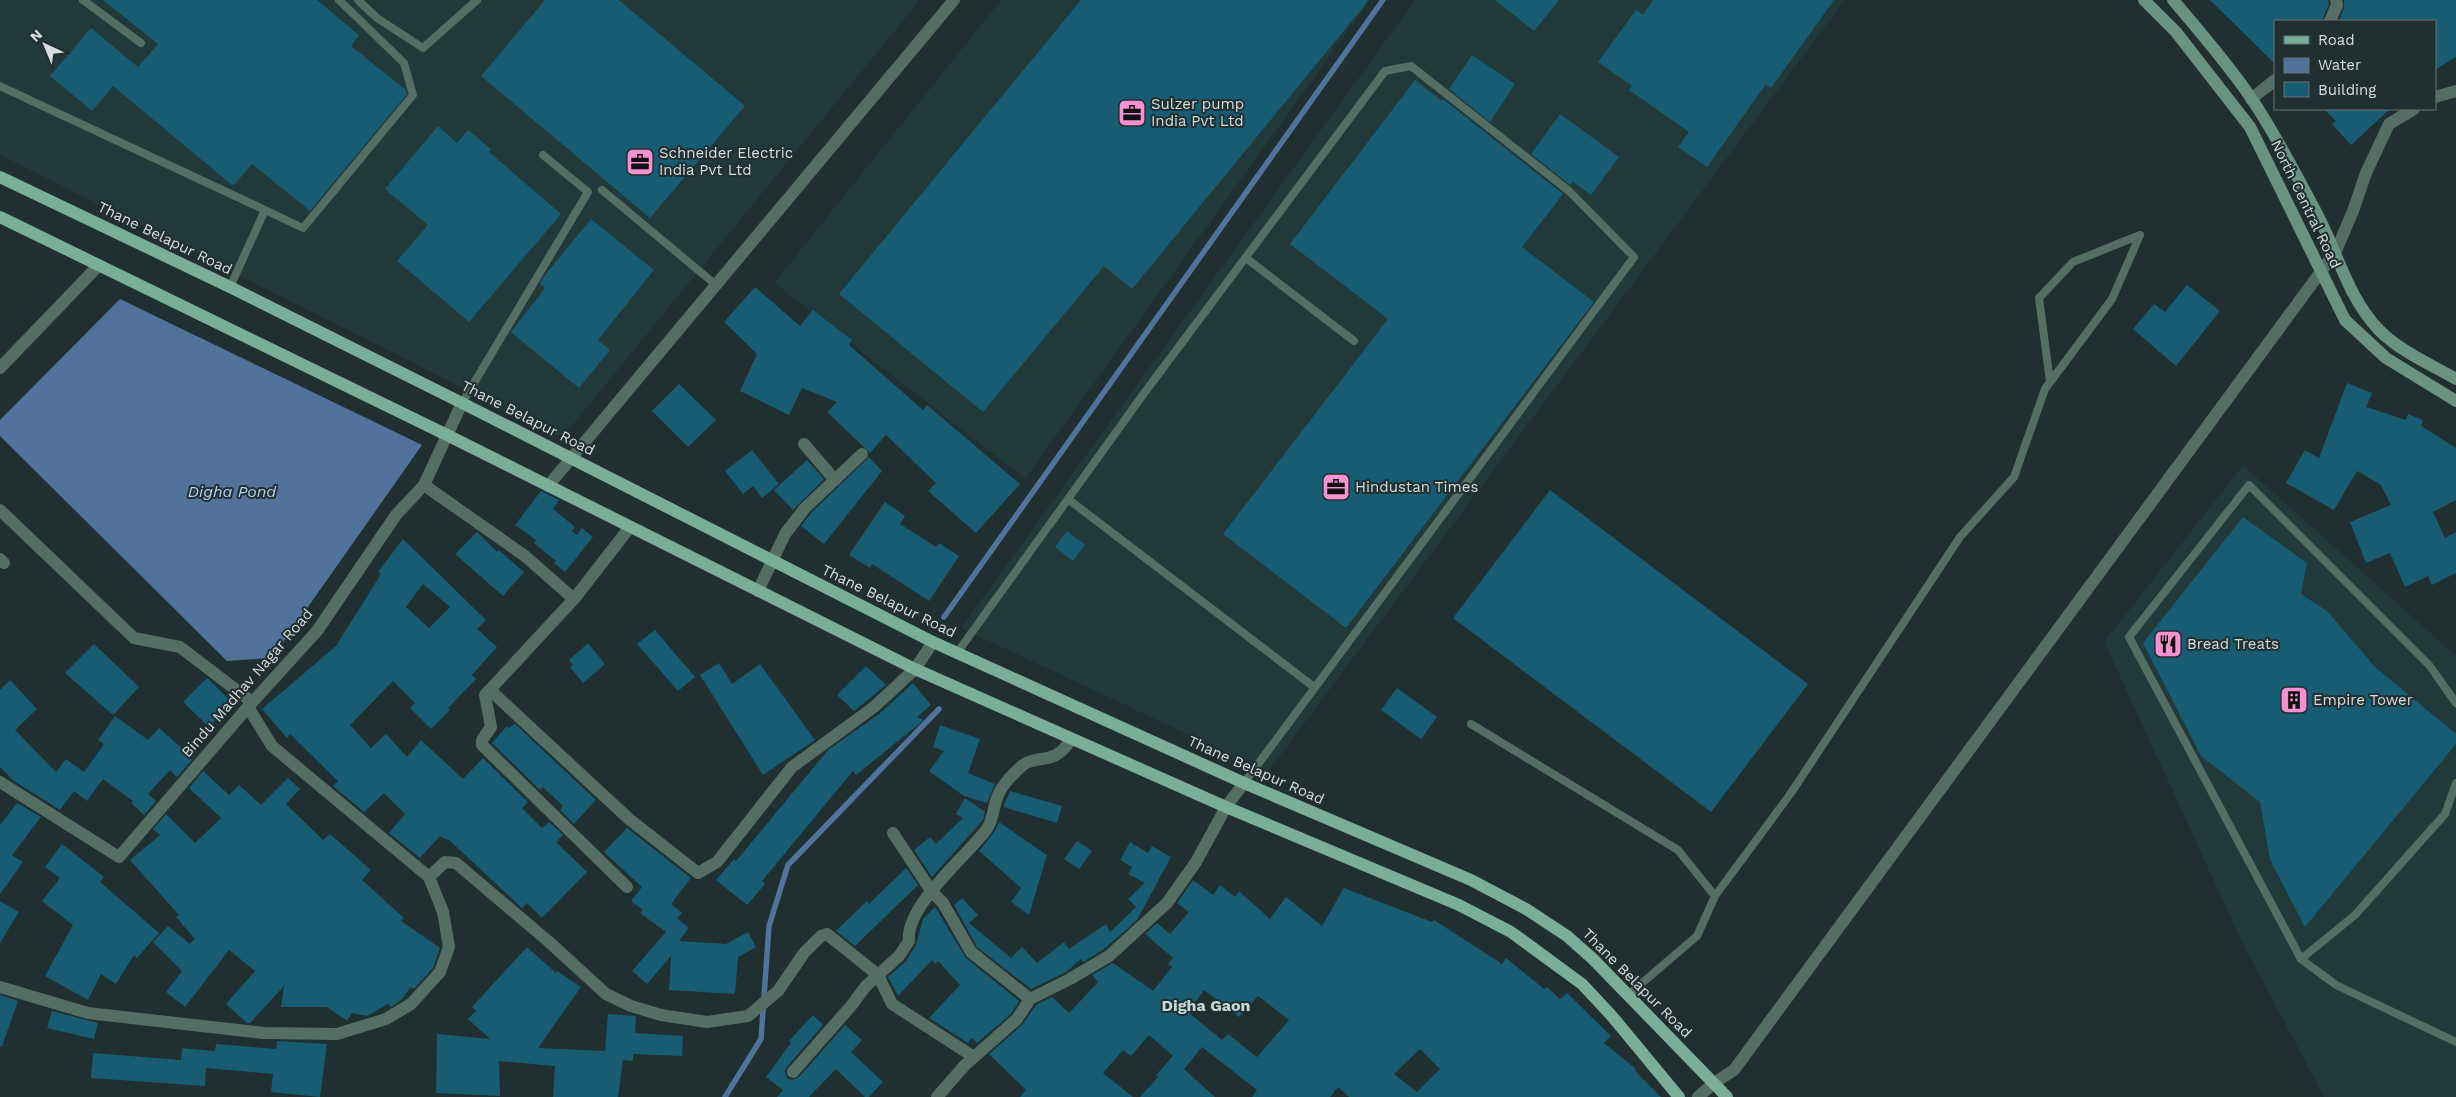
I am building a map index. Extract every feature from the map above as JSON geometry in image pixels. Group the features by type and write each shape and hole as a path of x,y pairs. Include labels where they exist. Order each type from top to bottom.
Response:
{"main road":[{"name":"North Central Road","path":"2144,0 2176,32 2250,127 2320,273 2346,320 2386,358 2456,401"},
{"name":"North Central Road","path":"2174,0 2252,99 2316,210 2336,251 2344,277 2363,310 2379,330 2402,349 2456,379"},
{"name":"Thane Belapur Road","path":"0,177 230,287 933,642 1244,783 1470,880 1526,909 1566,936 1593,959 1727,1097"},
{"path":"0,216 446,435 915,670 1226,807 1458,905 1511,932 1582,984 1611,1015 1679,1097"}],"street":[{"path":"548,486 954,0"},
{"path":"2330,20 2337,5 2336,0"},
{"path":"2252,99 2274,81"},
{"path":"2436,97 2456,91"},
{"path":"1698,1097 1714,1083 1734,1070 2336,251 2353,211 2366,173 2389,124 2412,110"},
{"path":"0,368 99,265"},
{"name":"Bindu Madhav Nagar Road","path":"0,782 119,857 250,705 317,631 396,515 424,485 462,403"},
{"path":"804,444 835,480"},
{"path":"758,591 785,534 805,508 862,454"},
{"path":"424,485 524,556 574,598"},
{"path":"0,510 134,638 180,647 250,705 272,746 429,877 443,912 449,947 440,972 411,1004 386,1019 337,1034 264,1033 88,1013 0,987"},
{"path":"627,887 482,745 482,740 490,727 485,695 574,598 630,527"},
{"path":"490,690 629,819 698,873 717,862 792,766 874,707 915,670 933,642"},
{"path":"793,1072 878,975 899,956 909,941 908,931 932,892 951,866 973,847 989,828 997,797 1003,784 1025,763 1059,754 1072,739"},
{"path":"937,1097 974,1057 1017,1019 1030,999 1070,979 1109,956 1167,903 1196,862 1226,807 1244,783"},
{"path":"892,833 932,892 943,903 971,952 1030,999"},
{"path":"429,877 445,862 456,864 548,941 606,994 632,1006 662,1015 707,1022 748,1016 772,996 804,953 820,936 828,934 878,975 892,1004 974,1057"}],"lane":[{"path":"83,0 141,43"},
{"path":"0,86 303,228 413,95 404,63 339,0"},
{"path":"358,0 377,18 423,48 477,0"},
{"path":"957,653 1068,499 1385,72 1411,66 1569,191 1634,257 1244,783"},
{"path":"462,403 588,192 543,155"},
{"path":"602,190 716,285"},
{"path":"230,287 265,210"},
{"path":"1628,995 1697,936 1715,896 1791,793 1960,537 2014,477 2045,389 2112,299 2140,234 2073,262 2039,298 2050,382"},
{"path":"1246,258 1354,341"},
{"path":"2456,703 2429,665 2249,485 2129,637 2301,960 2336,985 2456,1042"},
{"path":"1068,499 1314,687"},
{"path":"1470,724 1678,850 1715,896"},
{"path":"2301,960 2355,915 2445,814 2456,783"}],"shaded area":[{"path":"0,0 920,0 562,438 0,155"},
{"name":"Sulzer pump India Pvt Ltd","path":"1001,0 1370,0 1025,479 774,283"},
{"name":"Hindustan Times","path":"1415,0 1845,0 1268,772 961,628"},
{"path":"2243,465 2456,656 2456,1097 2324,1097 2243,944 2104,642"}],"water":[{"name":"Digha Pond","path":"120,299 422,445 272,658 227,661 0,436 0,420"}],"building":[{"path":"103,0 317,0 359,35 351,46 406,90 407,94 310,211 252,164 233,186 113,86 92,111 50,76 91,28 138,67 158,44"},
{"name":"Schneider Electric India Pvt Ltd","path":"545,0 619,0 745,106 650,218 481,76"},
{"name":"Sulzer pump India Pvt Ltd","path":"1081,0 1369,0 1132,289 1104,266 983,412 839,294"},
{"path":"1495,0 1559,0 1534,31"},
{"path":"1653,0 1834,0 1771,88 1766,84 1707,167 1678,147 1689,132 1629,90 1632,86 1598,62 1636,10 1643,15"},
{"path":"2210,0 2328,0 2329,4 2322,20 2274,20 2274,63"},
{"path":"2344,0 2456,0 2456,57 2436,69 2436,20 2339,20 2344,8"},
{"path":"1472,55 1515,84 1490,122 1449,89"},
{"path":"1415,80 1442,101 1443,99 1563,194 1522,247 1594,302 1346,628 1223,534 1388,319 1290,244"},
{"path":"2325,110 2389,110 2351,145 2332,124 2336,121"},
{"path":"1560,114 1619,157 1591,195 1573,182 1570,185 1531,154"},
{"path":"438,126 457,143 468,130 491,149 489,152 561,214 469,322 397,261 428,225 385,189"},
{"path":"591,219 654,270 598,340 610,350 579,388 511,332 545,288 540,284 545,275"},
{"path":"2187,285 2220,311 2176,366 2133,329 2154,304 2165,312"},
{"path":"755,287 800,326 813,310 852,340 849,345 923,410 927,405 1020,484 976,533 928,491 936,483 886,435 870,453 827,412 837,402 802,388 789,415 740,391 757,354 724,322"},
{"path":"2347,383 2372,393 2366,407 2406,420 2408,414 2423,420 2421,426 2456,448 2456,500 2433,512 2445,538 2456,532 2456,573 2432,585 2428,576 2405,587 2390,553 2366,563 2350,522 2391,505 2381,485 2357,471 2334,510 2286,483 2305,450 2319,458"},
{"path":"679,384 716,420 688,447 652,411"},
{"path":"752,450 779,484 762,498 753,486 743,494 725,471"},
{"path":"869,457 882,471 824,544 801,526 811,513"},
{"path":"807,460 824,479 793,510 774,490"},
{"path":"1550,490 1808,684 1711,812 1453,618"},
{"path":"541,491 559,500 553,509 575,527 572,531 577,535 582,528 593,537 565,572 554,563 556,561 534,543 536,540 515,525"},
{"path":"885,502 905,516 900,524 936,547 939,543 959,556 929,601 872,564 870,568 849,555"},
{"name":"Empire Tower","path":"2243,517 2307,563 2301,594 2327,611 2375,667 2456,734 2456,744 2305,927 2270,860 2260,802 2201,756 2143,643"},
{"path":"1067,531 1085,545 1073,561 1055,547"},
{"path":"477,532 497,552 499,550 524,572 503,596 455,554"},
{"path":"403,539 486,620 477,629 497,647 472,675 476,679 431,729 410,708 415,703 393,681 350,725 371,748 386,734 407,757 421,740 463,779 483,758 528,802 522,808 542,828 549,822 563,835 556,842 587,872 542,918 527,903 522,908 448,839 440,836 420,858 389,833 405,814 384,793 364,812 333,786 338,781 290,734 287,738 262,709 336,646 381,574 378,572","holes":["423,584 450,607 429,628 406,607"]},
{"path":"655,630 695,677 678,691 637,644"},
{"path":"588,643 605,664 583,683 570,667 573,665 569,660"},
{"path":"94,644 139,687 113,715 65,673"},
{"path":"719,663 732,684 760,664 815,740 763,775 700,675"},
{"path":"866,666 886,685 854,711 837,695"},
{"path":"207,678 232,702 209,727 183,702"},
{"path":"10,680 37,709 15,730 56,772 66,759 84,772 104,744 98,740 115,716 148,740 159,728 186,752 185,754 192,760 177,777 170,770 148,794 156,801 144,815 131,803 133,801 103,779 87,801 74,791 60,810 14,781 0,767 0,690"},
{"path":"913,683 931,705 917,717 924,720 856,775 853,771 762,881 765,884 747,905 716,880 734,859 736,861 828,750 879,714"},
{"path":"1397,688 1437,717 1421,739 1381,710"},
{"path":"515,724 596,800 574,824 560,810 563,806 543,787 540,790 492,743 507,726 509,728"},
{"path":"940,725 980,739 968,773 995,784 987,803 964,796 929,771 944,751 933,747"},
{"path":"203,771 229,795 239,785 261,805 288,778 300,789 286,804 323,840 330,834 371,870 362,880 404,918 401,921 440,948 433,968 414,989 411,987 401,1000 391,1007 388,1004 367,1016 352,1013 347,1021 327,1007 281,1007 284,986 250,1023 247,1023 226,1004 255,971 229,950 185,1007 166,992 182,971 153,942 168,926 190,944 195,939 176,917 179,915 130,860 160,835 153,829 166,814 195,843 221,818 189,788"},
{"path":"1010,791 1062,806 1057,823 1003,807"},
{"path":"965,798 985,812 983,820 932,877 914,850 930,837 936,844 963,818 956,814"},
{"path":"17,803 41,817 12,855 23,862 0,894 0,825"},
{"path":"999,822 1047,855 1029,915 1011,902 1021,888 979,851 995,831"},
{"path":"627,828 691,878 671,904 682,913 677,918 689,928 679,941 726,944 748,932 756,947 738,957 735,994 669,990 671,956 647,984 632,971 666,932 640,913 643,910 631,901 642,887 604,852"},
{"path":"1077,841 1092,851 1079,869 1064,859"},
{"path":"1130,842 1148,853 1152,846 1171,857 1137,920 1104,949 1083,962 1081,959 1066,972 1031,989 977,947 954,905 962,898 978,915 969,923 1011,958 1022,947 1037,963 1064,942 1069,949 1106,924 1110,932 1136,907 1128,899 1145,883 1128,874 1132,867 1120,860"},
{"path":"62,844 104,877 100,882 159,933 137,958 134,955 116,984 101,974 88,1000 45,976 73,925 42,901 60,878 45,867"},
{"path":"906,868 918,885 855,946 836,931 867,901 869,904"},
{"path":"1193,880 1213,895 1220,885 1235,897 1239,891 1270,919 1286,897 1322,926 1344,888 1432,922 1434,920 1502,964 1506,958 1544,989 1547,987 1560,999 1567,993 1611,1036 1604,1043 1636,1069 1635,1071 1661,1097 1349,1097 1338,1087 1330,1097 1252,1097 1257,1090 1202,1047 1184,1069 1215,1097 1140,1097 1173,1056 1149,1035 1131,1056 1123,1050 1103,1073 1133,1097 1020,1097 1026,1090 989,1054 1022,1025 1036,1005 1052,997 1069,1013 1098,982 1092,975 1113,963 1153,991 1172,967 1168,964 1173,958 1145,934 1157,923 1170,934 1189,912 1177,903","holes":["1204,990 1239,1017 1258,996 1289,1020 1257,1057 1228,1034 1222,1040 1188,1012","1420,1049 1440,1069 1417,1092 1394,1074"]},
{"path":"0,901 19,912 0,943"},
{"path":"935,907 966,958 1019,1001 1011,1014 977,1043 972,1038 968,1043 929,1018 960,985 938,961 935,964 932,960 898,996 888,977 906,961 916,945 923,919"},
{"path":"527,947 556,973 557,971 581,987 538,1048 605,1051 608,1014 636,1016 635,1033 683,1036 682,1056 633,1054 633,1061 623,1060 618,1097 553,1097 555,1066 499,1061 500,1096 436,1093 437,1034 490,1039 468,1019 476,1011 472,1007"},
{"path":"0,995 18,1001 2,1046 0,1046"},
{"path":"52,1011 98,1023 94,1039 47,1028"},
{"path":"813,1015 823,1025 787,1067 785,1071 787,1078 792,1080 799,1077 845,1025 862,1040 851,1052 883,1082 869,1097 865,1097 836,1069 809,1097 777,1097 783,1090 766,1077 791,1043 789,1041"},
{"path":"277,1041 327,1044 320,1097 271,1092 273,1074 206,1068 205,1086 91,1078 93,1053 181,1060 182,1048 215,1051 216,1044 276,1049"}],"waterway":[{"path":"944,617 1383,0"},
{"path":"725,1097 761,1039 769,926 788,865 939,709"}],"place":[{"name":"Sulzer pump India Pvt Ltd","path":"1132,113"},
{"name":"Schneider Electric India Pvt Ltd","path":"640,162"},
{"name":"Hindustan Times","path":"1336,487"},
{"name":"Bread Treats","path":"2168,644"},
{"name":"Empire Tower","path":"2294,700"}],"district":[{"name":"Digha Gaon","path":"1206,1005"}]}
